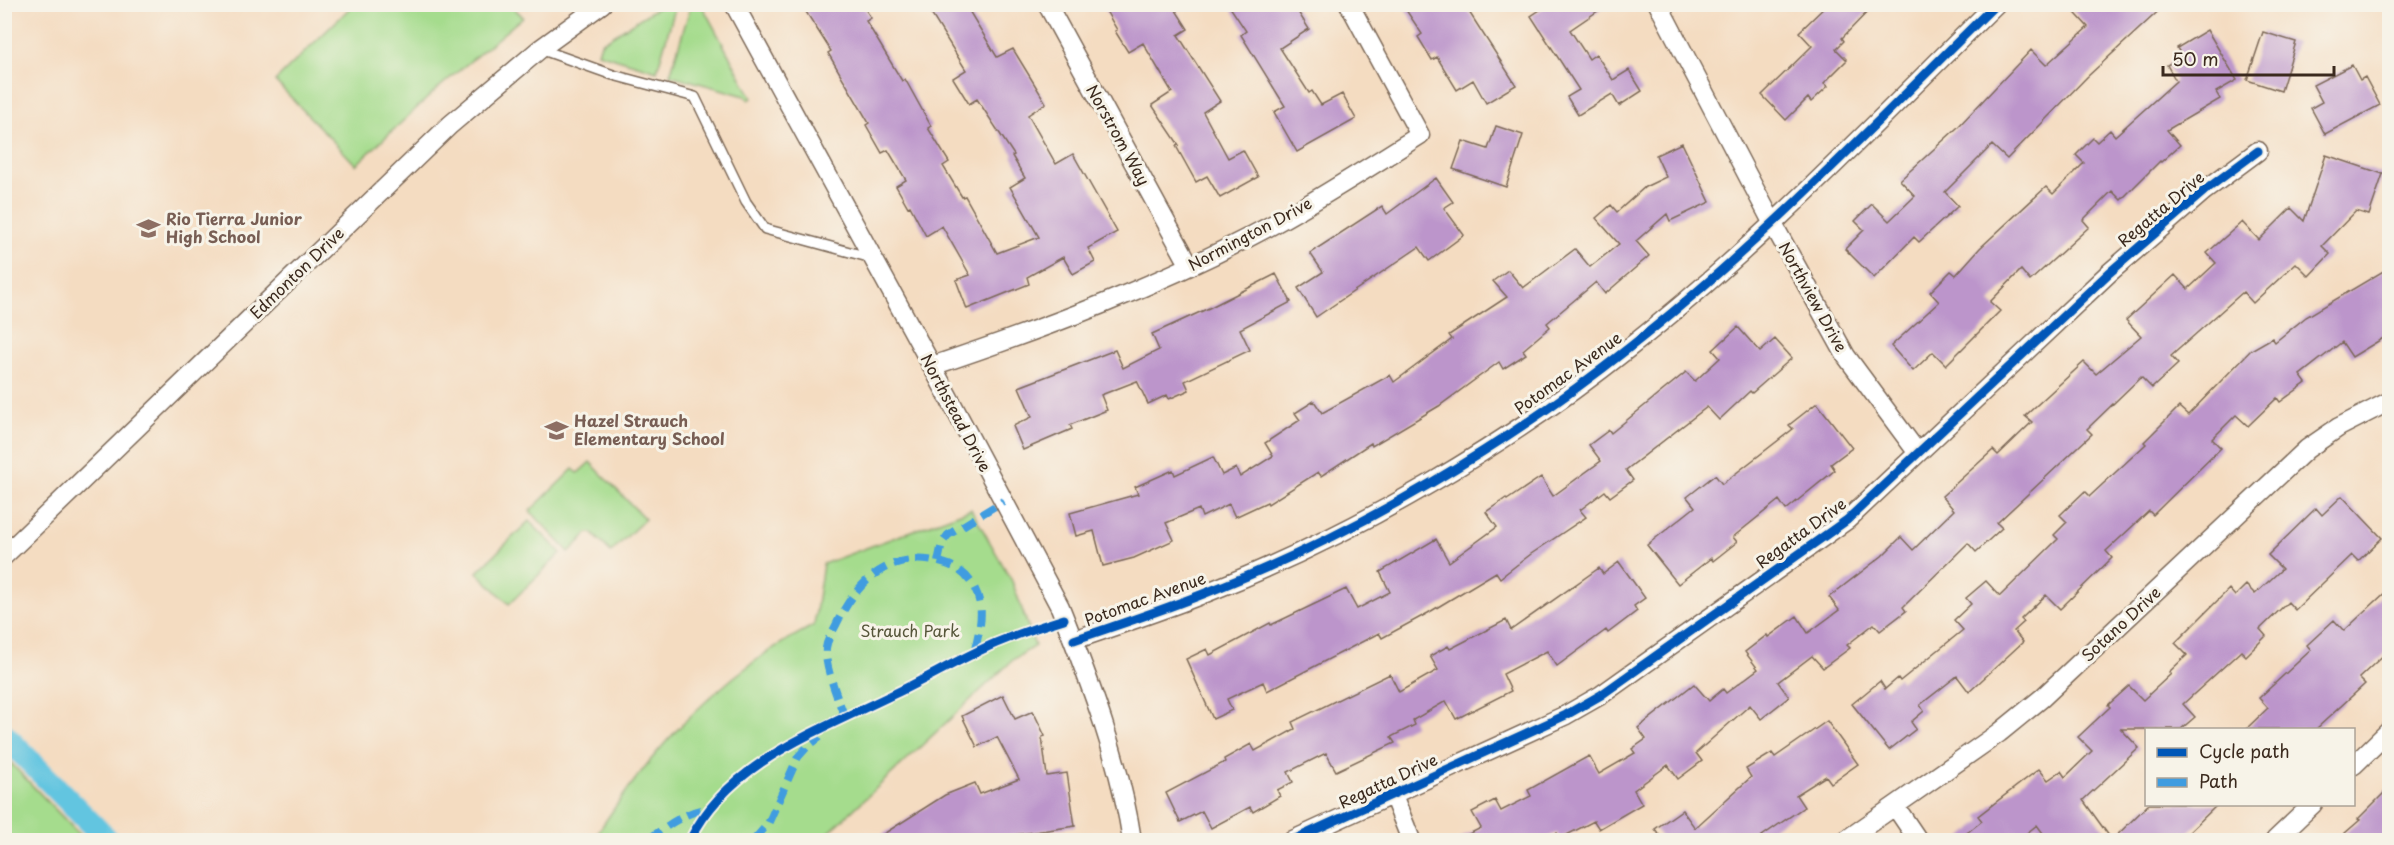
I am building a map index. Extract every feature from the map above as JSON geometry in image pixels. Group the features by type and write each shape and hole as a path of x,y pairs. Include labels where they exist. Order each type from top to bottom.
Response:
{"street":[{"name":"Edmonton Drive","path":"4,556 443,131 540,49 602,4"},
{"name":"Northstead Drive","path":"734,4 932,366 1060,608 1074,640 1118,772 1128,811 1132,840"},
{"name":"Norstrom Way","path":"1047,4 1190,266"},
{"name":"Normington Drive","path":"932,366 1020,337 1106,304 1190,266 1272,225 1352,179 1420,135 1349,4"},
{"name":"Northview Drive","path":"1658,4 1773,224 1846,356 1917,453"},
{"name":"Potomac Avenue","path":"1074,640 1214,590 1302,551 1388,506 1471,458 1552,405 1630,347 1773,224 1996,4"},
{"name":"Regatta Drive","path":"1293,840 1566,715 1601,695 1847,520 2153,233 2204,191 2258,152"},
{"name":"Sotano Drive","path":"1846,840 1999,733 2042,698 2307,449 2339,427 2390,401"},
{"path":"2355,764 2390,730"},
{"path":"1393,795 1411,840"},
{"path":"1894,806 1918,840"},
{"path":"2275,840 2311,806"}],"lane":[{"path":"540,49 613,75 695,97 746,202 765,229 873,258"}],"green space":[{"path":"663,4 676,5 657,71 598,53 601,43"},
{"path":"353,5 413,5 417,8 420,5 511,5 523,17 436,90 356,165 275,81"},
{"path":"691,5 701,5 704,9 752,98 749,100 745,96 670,75"},
{"path":"590,462 645,519 611,552 592,533 588,533 569,552 530,511 573,469 578,473"},
{"name":"Strauch Park","path":"971,509 1012,581 1035,646 1014,659 821,840 593,840 629,788 687,719 709,698 759,658 814,625 823,564"},
{"path":"529,521 561,553 509,604 477,572"},
{"path":"5,757 75,830 85,840 5,840"}],"building":[{"path":"801,4 862,4 871,18 866,21 902,81 905,79 931,126 928,128 949,162 943,166 962,197 965,196 997,253 1039,237 1010,187 1025,178 1012,156 1014,155 977,99 969,104 953,78 966,70 925,4 965,4 997,57 1013,49 1046,103 1028,115 1056,164 1073,154 1117,232 1088,248 1095,262 1073,274 1063,257 1027,277 1029,284 967,309 956,280 970,275 942,226 926,236 896,186 906,180 888,150 882,153 866,125 869,123 828,53 831,51"},
{"path":"1102,4 1172,4 1188,29 1178,35 1220,101 1203,112 1228,158 1243,150 1258,177 1220,198 1207,176 1196,182 1176,146 1179,145 1152,105 1172,92 1143,43 1128,52"},
{"path":"1228,4 1293,4 1309,29 1280,48 1309,93 1312,91 1321,105 1342,94 1356,119 1297,152 1274,112 1285,106 1241,35 1246,31"},
{"path":"1402,4 1464,4 1516,85 1486,103 1473,80 1457,90 1437,57 1432,60 1418,37 1422,34"},
{"path":"1549,4 1608,4 1570,30 1589,59 1596,54 1613,80 1629,70 1642,91 1619,106 1612,94 1578,115 1567,97 1579,90 1531,16"},
{"path":"1828,4 1875,4 1842,38 1844,41 1836,49 1847,60 1824,83 1828,86 1811,102 1808,98 1786,120 1762,95 1812,46 1799,32"},
{"path":"2067,4 2166,4 2087,77 2007,159 1992,145 1945,192 1958,206 1919,242 1914,237 1874,278 1845,249 1864,230 1855,221 1872,204 1889,221 1915,196 1900,180 1957,128 2031,50 2046,65 2088,27"},
{"path":"2207,30 2237,80 2216,92 2220,99 2167,130 2180,145 2160,161 2121,200 2112,191 2083,220 2089,227 2030,281 2021,270 1990,302 2000,311 1946,365 1933,352 1913,371 1891,346 1939,302 1930,292 1951,271 1956,275 1980,248 2046,187 2053,194 2084,163 2076,155 2093,138 2097,142 2110,130 2115,136 2176,81 2167,65 2182,56 2177,48"},
{"path":"2263,32 2296,42 2281,91 2247,80"},
{"path":"2352,65 2360,80 2365,77 2380,105 2325,134 2311,108 2322,102 2313,85"},
{"path":"1496,126 1523,135 1506,187 1453,169 1463,141 1488,149"},
{"path":"1682,143 1710,202 1670,221 1667,214 1636,241 1649,256 1605,294 1596,282 1547,323 1550,327 1523,350 1526,354 1503,369 1499,362 1439,406 1372,446 1371,443 1321,476 1318,472 1268,504 1267,502 1235,517 1229,504 1202,517 1199,509 1166,523 1174,540 1134,558 1103,566 1094,531 1076,536 1070,513 1138,494 1135,487 1173,470 1175,475 1213,457 1222,475 1236,468 1240,477 1273,456 1265,443 1300,420 1295,413 1314,401 1322,413 1390,375 1394,382 1452,339 1449,335 1507,297 1493,281 1508,270 1523,288 1575,249 1590,267 1619,244 1596,218 1611,205 1617,212 1645,187 1666,177 1656,155"},
{"path":"2326,155 2383,174 2369,215 2356,211 2322,246 2330,254 2309,276 2296,263 2253,303 2243,292 2171,356 2178,364 2152,388 2141,377 2087,429 2092,434 1997,523 2002,528 1976,552 1968,543 1903,607 1906,611 1880,631 1874,624 1847,645 1850,648 1823,668 1812,656 1778,682 1789,697 1761,719 1750,705 1696,753 1702,761 1678,779 1668,765 1634,790 1642,804 1599,829 1594,821 1559,839 1557,833 1542,840 1457,840 1481,828 1472,812 1495,800 1501,811 1531,796 1528,790 1589,756 1599,774 1635,753 1632,749 1646,739 1638,728 1694,684 1709,701 1723,689 1726,693 1758,669 1745,652 1767,635 1768,637 1797,616 1808,633 1839,610 1829,597 1882,556 1901,537 1913,550 1954,510 1942,496 1993,450 1998,455 2032,422 2025,416 2084,362 2096,374 2141,336 2126,320 2175,275 2188,289 2216,263 2207,253 2242,222 2259,240 2291,208 2304,221"},
{"path":"1436,178 1453,202 1444,208 1464,235 1429,261 1419,247 1316,317 1298,288 1323,272 1310,253 1382,206 1387,214"},
{"path":"2390,267 2390,334 2352,357 2342,342 2300,375 2306,383 2280,402 2277,398 2248,426 2236,415 2212,439 2221,448 2153,515 2149,511 2106,551 2112,558 2060,609 2046,595 2021,619 2024,622 2014,631 2023,642 1969,692 1957,676 1920,705 1924,711 1911,722 1916,729 1889,750 1852,704 1880,681 1885,689 1898,678 1900,681 1963,630 1954,620 1971,604 1966,598 1986,581 2000,596 2058,539 2054,535 2067,522 2060,515 2085,491 2090,496 2146,444 2144,442 2179,407 2188,415 2251,350 2272,338 2275,342 2306,317"},
{"path":"1276,274 1291,302 1240,329 1250,350 1185,381 1189,390 1169,399 1167,395 1148,404 1137,381 1101,395 1107,410 1070,425 1072,429 1023,450 1013,426 1032,417 1019,387 1115,350 1123,368 1159,350 1152,334"},
{"path":"1738,327 1760,352 1775,339 1792,358 1752,393 1750,391 1719,420 1707,407 1626,470 1633,480 1610,497 1605,491 1580,510 1586,517 1500,578 1496,572 1382,638 1379,633 1267,691 1263,682 1227,699 1232,710 1213,719 1186,659 1207,649 1210,655 1270,623 1271,625 1346,589 1357,609 1390,592 1380,572 1436,539 1449,562 1497,527 1486,512 1506,498 1507,500 1541,477 1553,496 1601,461 1589,445 1609,430 1611,433 1686,372 1695,381 1720,358 1713,350"},
{"path":"1817,403 1852,448 1831,464 1835,470 1786,510 1779,500 1733,537 1737,542 1713,561 1711,558 1678,584 1647,545 1695,507 1687,497 1715,475 1722,484 1793,429 1789,425"},
{"path":"2342,496 2382,538 2358,561 2352,555 2295,610 2288,602 2260,629 2266,636 2246,656 2241,651 2183,704 2195,717 2182,728 2121,729 2139,748 2083,800 2112,840 2048,840 2037,825 2018,840 1958,840 1982,821 1978,816 2039,769 2048,780 2061,771 2065,777 2092,751 2078,737 2110,707 2108,705 2129,686 2143,700 2171,674 2169,672 2187,655 2175,643 2229,589 2235,596 2246,585 2255,594 2282,569 2268,555 2316,508 2322,515"},
{"path":"1619,562 1645,598 1634,606 1637,611 1608,633 1606,630 1557,666 1547,651 1503,674 1511,691 1456,719 1446,701 1413,720 1415,725 1391,737 1395,743 1336,771 1326,753 1288,772 1293,782 1277,790 1280,796 1253,812 1250,807 1211,828 1202,811 1180,822 1166,793 1225,762 1224,759 1251,744 1255,751 1295,729 1292,722 1390,674 1399,692 1438,670 1430,656 1448,646 1450,649 1506,620 1511,630 1599,568 1603,574"},
{"path":"2390,588 2390,649 2359,678 2365,684 2317,728 2247,728 2268,708 2259,698 2311,650 2307,645 2334,620 2344,631"},
{"path":"1003,695 1015,719 1033,711 1045,736 1042,737 1047,776 1067,773 1075,826 1007,836 996,840 874,840 945,795 975,783 980,794 1019,779 997,737 977,747 962,716"},
{"path":"1827,721 1858,764 1831,783 1826,776 1796,795 1804,807 1756,840 1663,840 1655,829 1682,810 1695,828 1751,777 1746,769 1772,753 1775,757"},
{"path":"2390,787 2390,840 2337,840 2360,820 2358,819"},
{"path":"2147,806 2216,806 2181,840 2112,840"}],"waterway":[{"path":"4,735 107,840"}],"marked path":[{"path":"938,562 942,543 948,535 1003,501"},
{"path":"845,718 830,674 826,655 827,645 856,592 881,570 911,560 928,560 946,564 964,574 976,591 981,610 974,654"},
{"path":"754,840 768,824 798,757 820,737"},
{"path":"648,840 684,816 708,809"}],"cycle path":[{"path":"1074,640 1196,597 1322,542 1430,484 1534,418 1630,347 1726,266 1818,181 1996,4"},
{"path":"1293,840 1566,715 1601,695 1847,520 2109,273 2204,191 2258,151"},
{"path":"690,840 707,813 728,789 779,751 983,649 1021,633 1064,619"}],"place":[{"name":"Rio Tierra Junior High School","path":"148,228"},
{"name":"Hazel Strauch Elementary School","path":"556,430"}]}
